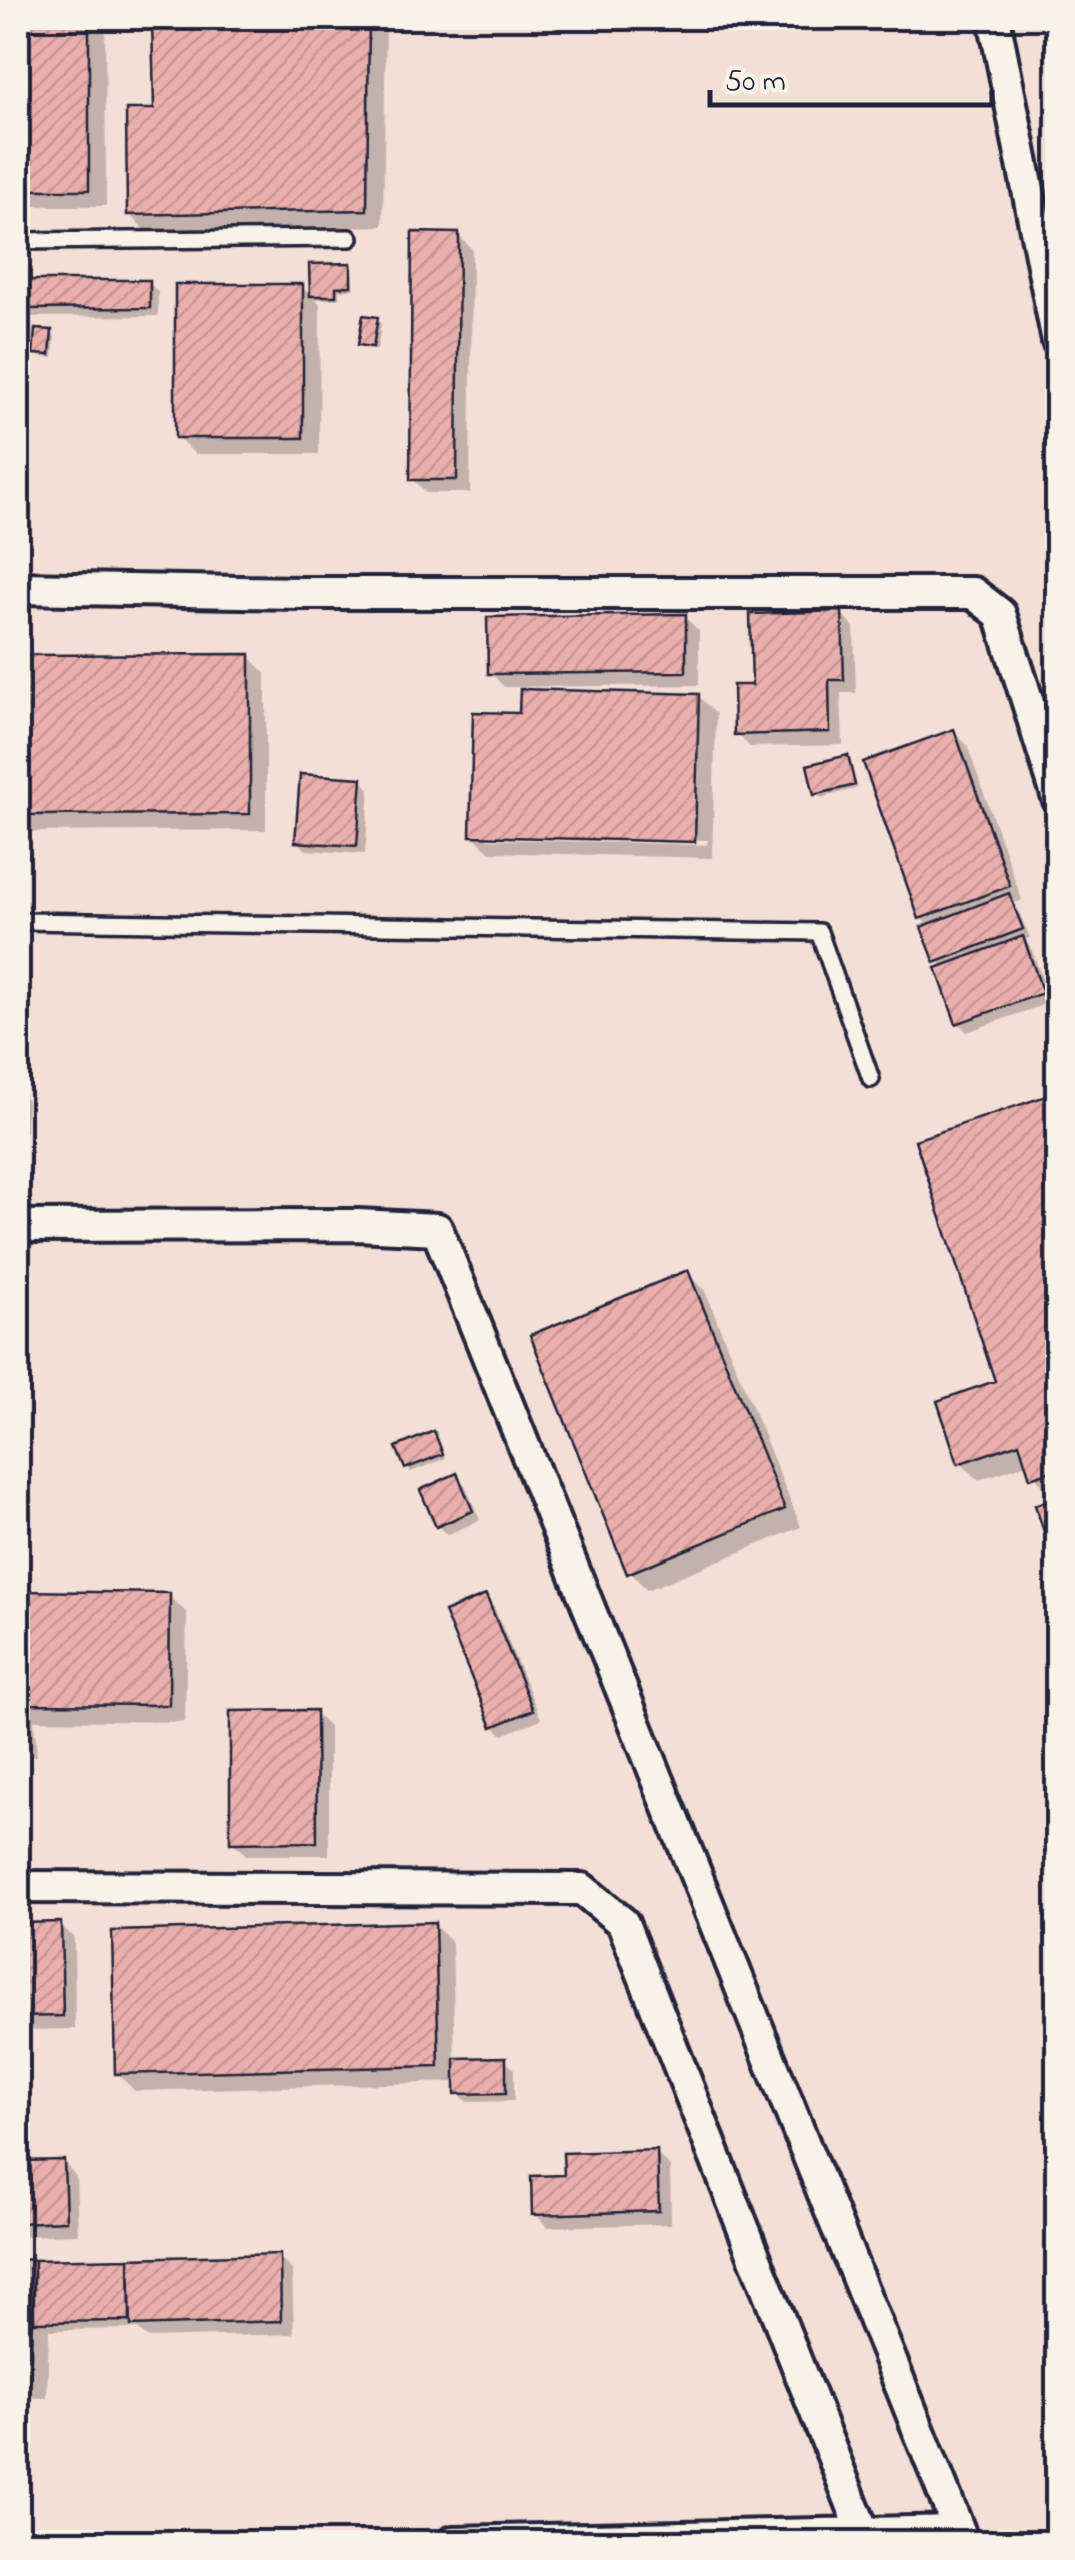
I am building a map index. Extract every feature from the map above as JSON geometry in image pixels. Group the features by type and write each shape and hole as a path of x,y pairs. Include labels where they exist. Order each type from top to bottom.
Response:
{"street":[{"path":"994,18 1058,342"},
{"path":"18,588 300,594 973,593 1000,614 1058,798"},
{"path":"18,1226 358,1225 437,1229 959,2531 867,2539 453,2542"},
{"path":"18,1887 582,1888 624,1923 867,2539"}],"lane":[{"path":"18,241 350,238"},
{"path":"18,920 819,932 871,1079"}],"building":[{"path":"18,18 89,18 89,190 18,190"},
{"path":"152,18 369,18 367,210 127,215 126,109 154,109"},
{"path":"412,232 459,233 457,480 410,480"},
{"path":"351,263 351,286 336,287 336,296 310,296 309,264"},
{"path":"18,280 150,280 150,308 18,309"},
{"path":"175,284 303,284 303,438 175,438"},
{"path":"363,315 378,317 373,347 358,345"},
{"path":"35,329 52,330 50,355 33,354"},
{"path":"842,611 844,680 829,680 830,732 734,735 733,685 752,685 750,614"},
{"path":"686,614 686,672 488,674 487,617"},
{"path":"250,654 250,814 18,815 18,655"},
{"path":"520,689 699,694 695,842 470,836 473,712 519,713"},
{"path":"954,729 1010,886 919,919 863,762"},
{"path":"848,755 855,785 814,795 807,765"},
{"path":"300,774 362,778 357,846 295,842"},
{"path":"1009,893 1023,929 935,963 921,927"},
{"path":"1023,936 1043,993 956,1024 936,968"},
{"path":"1058,1092 1058,1469 1030,1478 1019,1443 958,1464 937,1401 995,1381 915,1140"},
{"path":"688,1270 785,1509 627,1574 530,1335"},
{"path":"434,1431 443,1454 405,1469 396,1447"},
{"path":"457,1473 473,1511 436,1527 420,1490"},
{"path":"1058,1497 1058,1573 1035,1505"},
{"path":"18,1591 170,1593 169,1705 18,1704"},
{"path":"486,1595 533,1710 492,1727 444,1612"},
{"path":"316,1710 317,1842 230,1843 230,1711"},
{"path":"29,1712 29,1748 18,1748 18,1713"},
{"path":"61,1922 63,2016 18,2017 18,1923"},
{"path":"435,1922 439,2066 115,2074 112,1931"},
{"path":"506,2057 506,2093 455,2094 455,2058"},
{"path":"657,2150 659,2211 532,2215 531,2176 564,2175 563,2153"},
{"path":"64,2160 66,2221 18,2223 18,2161"},
{"path":"280,2254 281,2321 131,2326 129,2258"},
{"path":"129,2258 130,2321 34,2322 34,2260"},
{"path":"18,2259 34,2260 30,2381 18,2381"}]}
